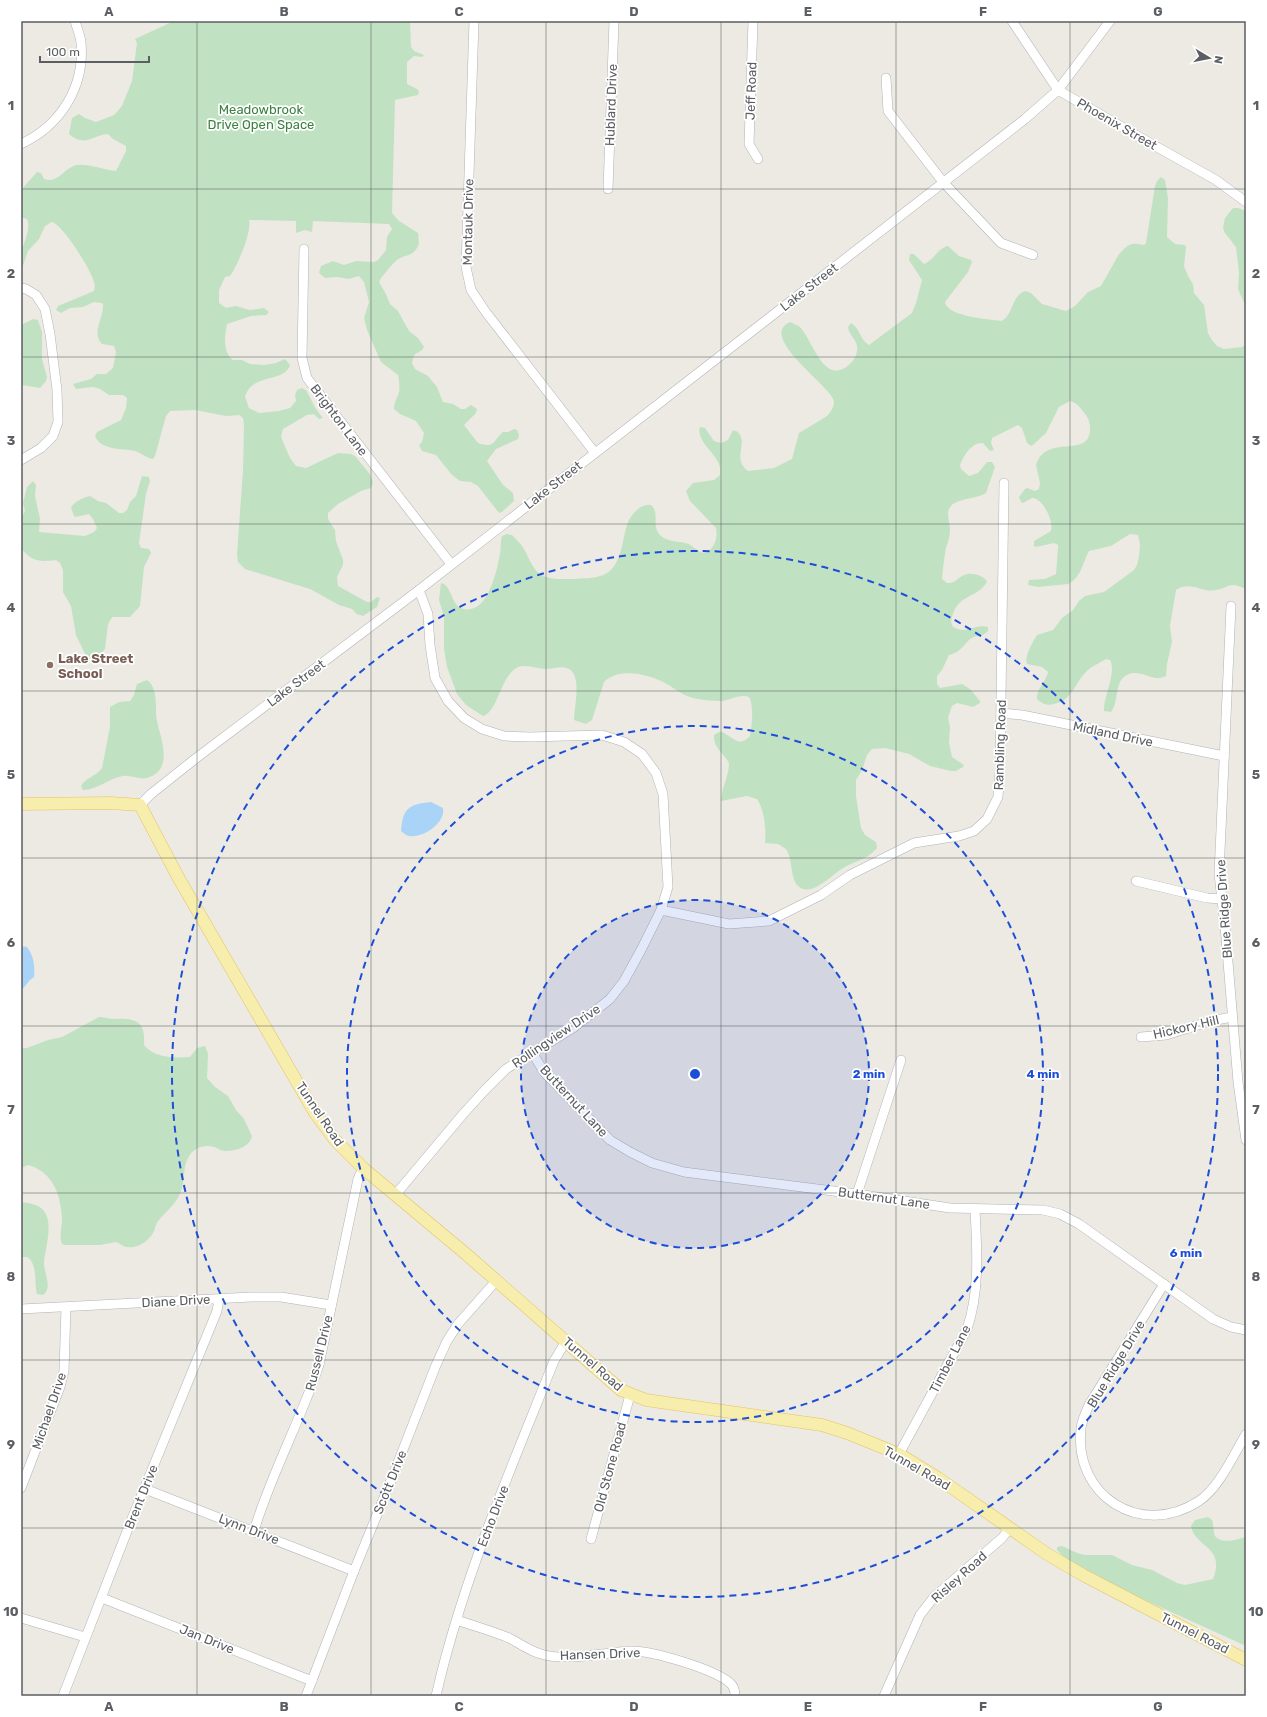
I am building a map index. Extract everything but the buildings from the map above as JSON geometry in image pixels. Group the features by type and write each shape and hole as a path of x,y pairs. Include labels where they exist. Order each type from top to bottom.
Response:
{"main road":[{"path":"21,804 111,803 140,805"},
{"name":"Tunnel Road","path":"140,805 178,877 316,1112 335,1140 363,1168 396,1194 621,1390 630,1395 646,1400 822,1425 847,1433 900,1454 938,1478 1047,1554 1083,1575 1246,1660"}],"street":[{"path":"21,144 36,137 52,124 68,102 78,82 81,62 81,40 75,21"},
{"name":"Montauk Drive","path":"474,21 466,266 471,290 485,311 595,453"},
{"name":"Hublard Drive","path":"608,189 614,21"},
{"name":"Jeff Road","path":"752,21 749,144 758,160"},
{"name":"Phoenix Street","path":"1012,21 1058,90 1216,180 1246,202"},
{"name":"Lake Street","path":"140,805 151,794 195,759 419,590 1025,119 1058,90 1110,21"},
{"path":"886,78 888,112 943,182 1001,243 1033,255"},
{"name":"Brighton Lane","path":"304,249 302,358 307,378 451,564"},
{"path":"21,288 26,289 36,295 45,309 50,334 57,390 58,422 53,436 41,448 21,460"},
{"name":"Rambling Road","path":"661,910 729,924 768,921 821,895 850,875 914,844 959,836 974,831 987,819 998,797 1001,713 1004,482"},
{"name":"Rollingview Drive","path":"396,1194 484,1091 506,1069 533,1054 579,1024 610,1000 624,981 661,910 668,887 663,794 656,773 642,754 624,742 602,735 530,737 504,736 482,729 464,718 448,701 435,678 430,645 428,614 419,590"},
{"name":"Blue Ridge Drive","path":"1231,606 1219,874 1232,1018 1246,1140"},
{"name":"Midland Drive","path":"1001,713 1022,715 1224,756"},
{"path":"1136,881 1207,898 1222,899"},
{"name":"Hickory Hill","path":"1141,1037 1166,1035 1211,1020 1232,1018"},
{"name":"Butternut Lane","path":"533,1054 544,1072 610,1140 652,1163 684,1172 857,1194 950,1208 975,1210 1043,1210 1060,1214 1079,1224 1213,1318 1231,1327 1246,1330"},
{"path":"857,1194 901,1060"},
{"name":"Russell Drive","path":"254,1531 262,1503 310,1390 318,1365 358,1179 363,1168"},
{"name":"Timber Lane","path":"900,1454 967,1329 974,1311 977,1265 975,1210"},
{"name":"Scott Drive","path":"306,1696 436,1365 458,1324 496,1281"},
{"name":"Blue Ridge Drive","path":"1164,1284 1089,1405 1081,1426 1080,1448 1087,1471 1097,1489 1108,1500 1123,1510 1145,1515 1164,1515 1184,1510 1201,1500 1214,1487 1246,1434"},
{"name":"Diane Drive","path":"21,1310 281,1297 331,1305"},
{"name":"Brent Drive","path":"63,1696 131,1521 217,1311 219,1299"},
{"name":"Michael Drive","path":"21,1488 60,1387 64,1371 66,1308"},
{"name":"Echo Drive","path":"436,1696 444,1662 476,1563 511,1468 554,1361 566,1341"},
{"name":"Old Stone Road","path":"591,1539 630,1395"},
{"name":"Lynn Drive","path":"145,1489 354,1571"},
{"name":"Risley Road","path":"884,1696 920,1615 934,1597 1002,1538 1010,1528"},
{"name":"Jan Drive","path":"102,1598 312,1681"},
{"path":"21,1618 86,1637"},
{"name":"Hansen Drive","path":"457,1620 508,1638 541,1654 554,1656 600,1655 632,1651 648,1653 689,1664 730,1682 735,1689 736,1696"}],"green space":[{"name":"Meadowbrook Drive Open Space","path":"174,21 410,21 411,47 414,51 424,55 422,57 414,56 407,62 407,84 417,89 419,92 418,95 395,100 392,213 399,221 418,233 419,244 412,253 397,260 379,282 390,304 398,311 409,331 418,338 424,347 415,354 412,363 415,369 428,376 437,387 443,402 453,404 461,409 465,409 471,405 477,409 476,413 464,425 478,443 488,445 494,443 503,432 508,432 514,429 517,430 519,435 518,439 496,449 487,461 503,485 513,493 514,501 499,513 478,486 471,482 460,481 452,475 436,455 422,451 419,445 422,442 424,433 416,421 400,414 394,409 394,404 399,390 398,375 381,362 367,330 364,318 369,302 364,282 359,276 349,279 337,277 325,278 319,273 321,266 333,261 344,265 356,261 374,262 378,260 386,250 387,237 392,229 389,224 313,221 312,232 305,230 296,233 296,221 249,220 246,240 240,256 230,276 225,277 219,290 219,303 226,308 236,306 250,310 264,308 269,312 266,315 251,316 227,324 225,343 227,352 233,360 242,360 250,364 264,365 276,363 285,359 290,365 287,371 282,374 254,384 248,389 245,397 249,408 259,413 279,411 290,408 296,401 295,395 297,390 302,388 306,390 316,409 323,418 319,419 314,414 307,415 283,429 281,437 290,458 296,466 306,468 338,453 351,454 355,456 369,473 373,482 371,488 361,491 338,504 328,513 328,519 335,530 336,541 343,560 343,565 337,577 338,586 367,602 371,602 377,597 380,598 377,607 363,616 357,614 352,609 339,605 310,589 245,569 238,562 237,555 243,470 244,426 243,418 239,415 226,416 195,410 170,411 166,416 153,459 135,451 107,447 98,441 95,436 97,432 121,420 126,408 127,398 123,395 109,395 100,389 93,387 76,389 73,384 91,379 97,374 106,374 113,368 116,352 114,346 102,344 98,335 103,304 94,302 83,307 70,308 61,313 56,310 58,306 94,291 95,284 92,276 69,239 57,225 52,222 45,226 39,239 28,251 21,271 21,252 27,236 28,223 27,219 21,217 21,190 37,172 41,173 44,179 49,180 57,178 68,169 76,165 116,171 126,151 126,146 113,139 108,134 89,140 80,140 75,138 69,134 72,118 79,114 96,122 114,115 122,106 132,81 137,43 135,39"},
{"path":"1161,177 1165,180 1168,198 1167,237 1175,244 1185,245 1186,247 1184,266 1193,284 1194,293 1204,305 1208,333 1217,346 1224,349 1242,347 1246,345 1246,589 1236,585 1230,585 1216,590 1206,590 1186,586 1176,590 1170,626 1172,642 1166,676 1157,678 1138,673 1129,674 1121,681 1114,707 1111,712 1104,711 1112,671 1110,660 1106,659 1087,671 1070,695 1060,702 1047,705 1037,699 1038,692 1048,672 1042,667 1027,664 1026,661 1031,645 1037,635 1053,630 1062,618 1073,610 1079,601 1085,596 1104,592 1134,570 1139,556 1140,544 1138,535 1130,534 1111,546 1089,551 1079,574 1068,584 1038,587 1028,585 1029,580 1045,579 1056,574 1058,545 1054,543 1036,547 1034,546 1034,541 1051,531 1051,521 1040,501 1032,498 1023,503 1019,497 1027,488 1035,491 1039,489 1040,483 1036,465 1041,455 1049,450 1083,443 1088,439 1090,423 1088,418 1079,406 1070,401 1059,407 1046,433 1033,445 1031,446 1027,443 1022,428 1018,425 992,438 991,443 994,450 990,451 983,443 979,443 972,447 966,453 960,465 961,469 969,476 978,473 987,462 992,462 995,467 986,493 958,501 951,506 948,511 950,532 945,552 942,579 947,583 950,583 964,575 974,574 980,576 987,582 977,592 961,601 953,612 951,622 953,627 958,629 963,630 983,626 988,627 988,631 983,635 974,637 961,649 949,655 942,670 937,676 937,684 940,688 962,684 970,689 980,701 980,703 973,707 957,703 952,706 948,718 950,727 949,743 952,757 964,765 963,767 956,771 951,771 930,766 909,754 885,748 872,749 867,755 862,770 856,780 856,796 861,828 865,835 876,842 877,848 868,856 845,867 814,888 803,889 795,883 790,858 786,849 778,844 765,843 762,809 757,799 747,796 721,801 729,763 717,747 714,740 714,735 722,732 739,741 743,741 750,736 752,711 749,697 742,696 719,701 698,699 684,695 665,683 650,677 625,673 610,677 604,682 592,720 586,724 574,720 576,683 572,671 564,667 546,669 525,666 518,667 512,672 503,685 492,708 483,716 466,705 457,694 447,667 444,649 444,617 439,600 441,583 447,587 454,601 459,607 463,609 471,609 477,606 483,601 494,578 500,554 502,536 507,534 512,535 522,546 534,568 544,576 560,579 596,577 609,571 618,560 628,521 636,510 643,506 651,505 655,513 656,528 661,536 670,540 689,544 699,551 706,553 715,542 717,535 716,528 690,501 686,491 693,483 714,480 720,475 720,468 718,462 702,439 700,427 705,428 714,441 721,443 728,440 733,430 738,432 742,441 740,456 741,461 743,466 748,471 774,468 792,459 799,433 827,416 832,410 834,402 831,395 789,350 783,339 782,329 790,322 801,328 821,361 827,367 834,370 842,369 851,363 857,353 856,344 848,327 851,323 869,345 912,313 922,280 909,260 910,254 914,254 924,264 931,260 941,249 948,246 959,256 971,260 972,262 968,272 945,302 953,311 978,318 1001,321 1008,315 1018,296 1026,291 1031,293 1042,304 1066,311 1075,306 1088,292 1101,286 1119,254 1125,248 1133,244 1144,245 1146,243 1155,186"},
{"path":"1233,208 1246,211 1246,307 1238,289 1239,273 1236,247 1223,228 1225,218"},
{"path":"33,319 38,320 42,332 42,359 47,377 46,381 40,388 21,385 21,325"},
{"path":"142,476 149,477 150,481 146,494 139,543 141,548 149,549 151,553 144,567 140,606 130,617 113,617 111,619 108,624 105,649 98,658 90,659 86,656 76,635 71,606 63,592 63,570 60,563 56,560 36,560 25,553 21,548 21,518 25,511 23,503 27,487 33,481 36,485 35,496 40,519 39,532 85,536 94,532 97,528 89,514 76,517 74,516 71,508 74,503 90,496 98,501 106,503 119,513 123,513 127,510 130,502 136,496"},
{"path":"147,680 153,687 154,691 157,723 164,750 164,759 161,767 156,773 147,778 123,776 94,788 83,790 81,786 83,783 102,768 110,727 110,707 119,702 130,701 134,695 137,684"},
{"path":"99,1017 129,1019 138,1023 143,1031 144,1045 159,1055 171,1057 190,1057 197,1048 205,1046 208,1054 207,1078 215,1087 228,1096 236,1110 244,1119 252,1136 251,1140 245,1146 238,1149 224,1151 206,1146 196,1149 186,1161 183,1184 178,1198 158,1221 150,1238 135,1247 124,1246 116,1242 100,1245 62,1244 60,1201 54,1186 44,1173 37,1168 28,1165 21,1168 21,1048 27,1048 48,1040 62,1037"},
{"path":"21,1202 33,1204 39,1207 44,1211 47,1217 49,1229 44,1267 48,1284 46,1292 43,1295 37,1294 33,1264 27,1257 21,1257"},
{"path":"1208,1517 1212,1520 1214,1534 1218,1539 1230,1541 1246,1537 1246,1646 1116,1587 1069,1562 1057,1550 1057,1547 1062,1546 1085,1555 1112,1555 1132,1565 1152,1570 1177,1583 1185,1585 1213,1579 1216,1568 1216,1560 1208,1548 1198,1539 1191,1526 1195,1520"}],"water":[{"path":"431,802 443,808 443,814 437,824 421,835 407,836 401,831 403,817 408,809 417,804"},
{"path":"21,946 27,947 33,958 34,977 21,991"}],"place":[{"name":"Lake Street School","path":"50,665"}]}
